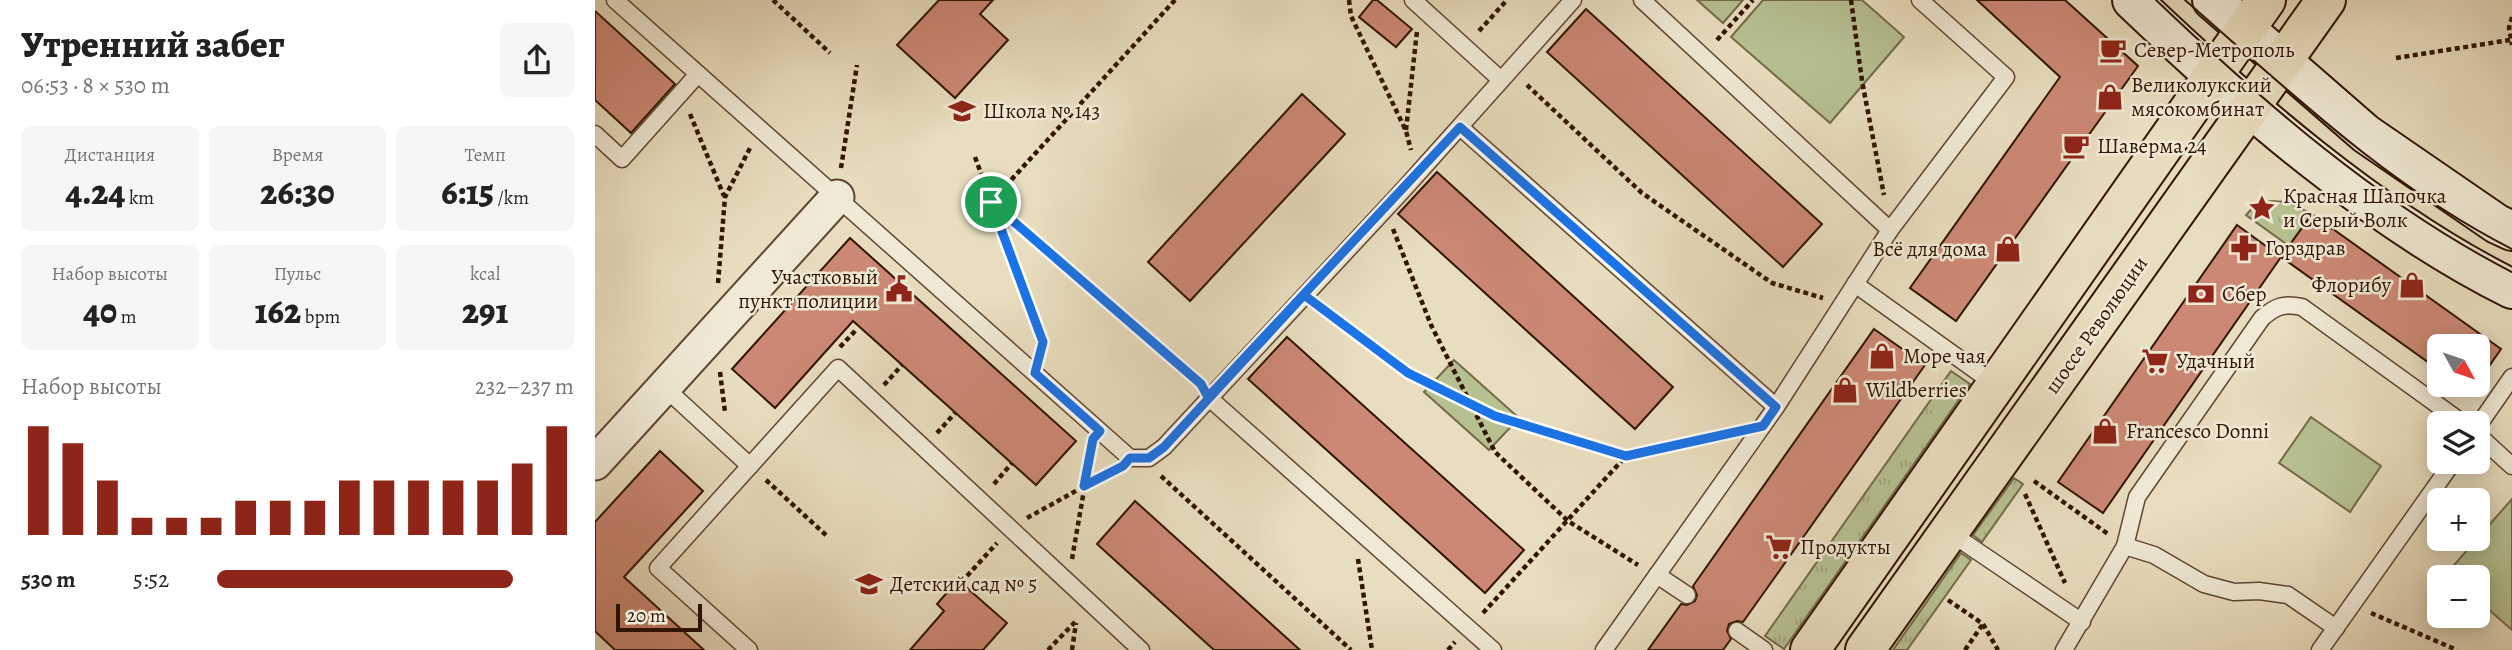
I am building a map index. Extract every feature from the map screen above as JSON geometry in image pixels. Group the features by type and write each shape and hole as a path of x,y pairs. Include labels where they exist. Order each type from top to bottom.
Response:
{"main road":[{"path":"2132,0 2250,107 2400,221 2476,271 2512,289"},
{"path":"2212,0 2256,15 2282,63 2367,134 2497,224 2512,231"},
{"name":"шоссе Революции","path":"1865,650 2326,0"},
{"path":"1809,650 2256,15"}],"street":[{"path":"595,463 837,197"}],"lane":[{"path":"615,0 1130,458 1149,458 1164,447 1460,127 1573,0"},
{"path":"1642,0 1890,230"},
{"path":"1604,650 1776,407 1890,230 2006,77 1920,0"},
{"path":"1416,3 1465,47 1506,75"},
{"path":"595,134 622,159 698,74"},
{"path":"1460,127 1776,407"},
{"path":"1855,284 1996,385"},
{"path":"2064,650 2125,546 2137,497 2262,318 2274,307 2288,304 2302,307 2446,411"},
{"path":"750,650 658,568 838,368 1142,650"},
{"path":"2488,411 2512,377"},
{"path":"664,387 750,466"},
{"path":"1208,397 1467,630 1493,650"},
{"path":"2490,446 2512,466"},
{"path":"2320,650 2445,474"},
{"path":"1949,532 2082,622"},
{"path":"2125,546 2154,555 2204,584 2234,592 2259,591 2288,595 2336,628"},
{"path":"1657,575 1687,595"},
{"path":"1737,631 1764,650"}],"path":[{"path":"773,0 830,52"},
{"path":"991,202 1175,0"},
{"path":"1349,0 1351,16 1406,131 1416,3"},
{"path":"1465,47 1507,0"},
{"path":"1703,56 1753,0"},
{"path":"1851,0 1862,81 1890,230"},
{"path":"2396,58 2511,42 2512,17"},
{"path":"837,197 857,65"},
{"path":"1506,75 1642,193 1772,283 1842,304"},
{"path":"681,93 725,197 759,128"},
{"path":"975,157 1043,342 1035,373"},
{"path":"991,202 1201,384 1208,397"},
{"path":"1385,208 1431,325 1495,452 1568,521 1625,559 1657,575"},
{"path":"1304,295 1408,373 1495,416 1626,456 1763,426"},
{"path":"1069,580 1093,439 1100,431"},
{"path":"1467,630 1626,456"},
{"path":"967,576 1011,526 1123,466 1130,458"},
{"path":"981,498 1012,463"},
{"path":"750,466 827,536"},
{"path":"1157,474 1351,650"},
{"path":"2035,481 2125,546"},
{"path":"2025,494 2082,622"},
{"path":"1360,534 1357,552 1360,588 1372,650"},
{"path":"1948,600 1983,624 1998,650"},
{"path":"1048,650 1093,603"},
{"path":"2352,607 2388,618 2457,650"},
{"path":"1072,650 1076,621"},
{"path":"1965,650 1983,624"}],"green space":[{"path":"1697,0 1743,0 1723,23"},
{"path":"1763,0 1862,0 1904,37 1830,123 1731,37"},
{"path":"2271,201 2288,202 2312,214 2289,246 2246,215 2255,205"},
{"path":"1454,360 1519,418 1489,450 1424,392"},
{"path":"1951,371 1970,384 1784,649 1765,636"},
{"path":"2311,417 2381,466 2350,512 2279,463"},
{"path":"2014,478 2023,484 1982,542 1973,535"},
{"path":"2512,499 2512,630 2490,611 2490,565 2454,565 2466,551 2490,551 2490,524"},
{"path":"1961,553 1971,560 1907,650 1893,650"}],"building":[{"path":"939,0 993,0 980,14 1008,40 955,98 897,45"},
{"path":"1373,0 1377,0 1412,29 1396,47 1359,17"},
{"path":"1977,0 2065,0 2138,66 1956,321 1910,288 2060,77"},
{"path":"1586,9 1822,224 1783,267 1547,52"},
{"path":"595,11 675,84 631,133 595,100"},
{"path":"1302,94 1345,134 1190,301 1148,262"},
{"path":"1437,172 1673,387 1635,429 1398,214"},
{"path":"2312,214 2480,334 2427,334 2427,361 2281,257"},
{"path":"2237,225 2281,257 2103,513 2058,482"},
{"path":"850,238 1076,441 1036,485 853,321 775,408 732,369"},
{"path":"1874,329 1925,365 1743,622 1729,624 1727,631 1731,639 1723,650 1648,650 1681,604 1687,605 1695,601 1697,595 1693,586"},
{"path":"1287,337 1524,550 1485,593 1248,379"},
{"path":"2490,341 2501,349 2490,365"},
{"path":"660,451 703,491 624,577 704,650 615,650 595,631 595,522"},
{"path":"1135,501 1300,650 1214,650 1097,544"},
{"path":"958,580 1007,623 983,650 910,650 944,611 937,604"}],"tram line":[{"path":"2156,0 2238,76 2325,149 2416,215 2512,272"},
{"path":"2185,0 2301,102 2382,167 2423,197 2512,249"}],"place":[{"name":"Север-Метрополь","path":"2113,50"},
{"name":"Великолукский мясокомбинат","path":"2110,97"},
{"name":"Школа № 143","path":"962,111"},
{"name":"Шаверма 24","path":"2076,146"},
{"name":"Красная Шапочка и Серый Волк","path":"2262,208"},
{"name":"Горздрав","path":"2244,248"},
{"name":"Всё для дома","path":"2008,249"},
{"name":"Флорибу","path":"2412,285"},
{"name":"Участковый пункт полиции","path":"899,289"},
{"name":"Сбер","path":"2201,294"},
{"name":"Море чая","path":"1882,356"},
{"name":"Удачный","path":"2155,361"},
{"name":"Wildberries","path":"1845,390"},
{"name":"Francesco Donni","path":"2105,431"},
{"name":"Продукты","path":"1779,547"},
{"name":"Детский сад № 5","path":"869,584"}],"route":[{"path":"1460,127 1776,407 1763,426 1626,456 1495,416 1408,373 1304,295 1164,447 1149,458 1130,458 1123,466 1084,486 1093,439 1100,431 1035,373 1043,342 991,202 1201,384 1208,397 1460,127"}]}
